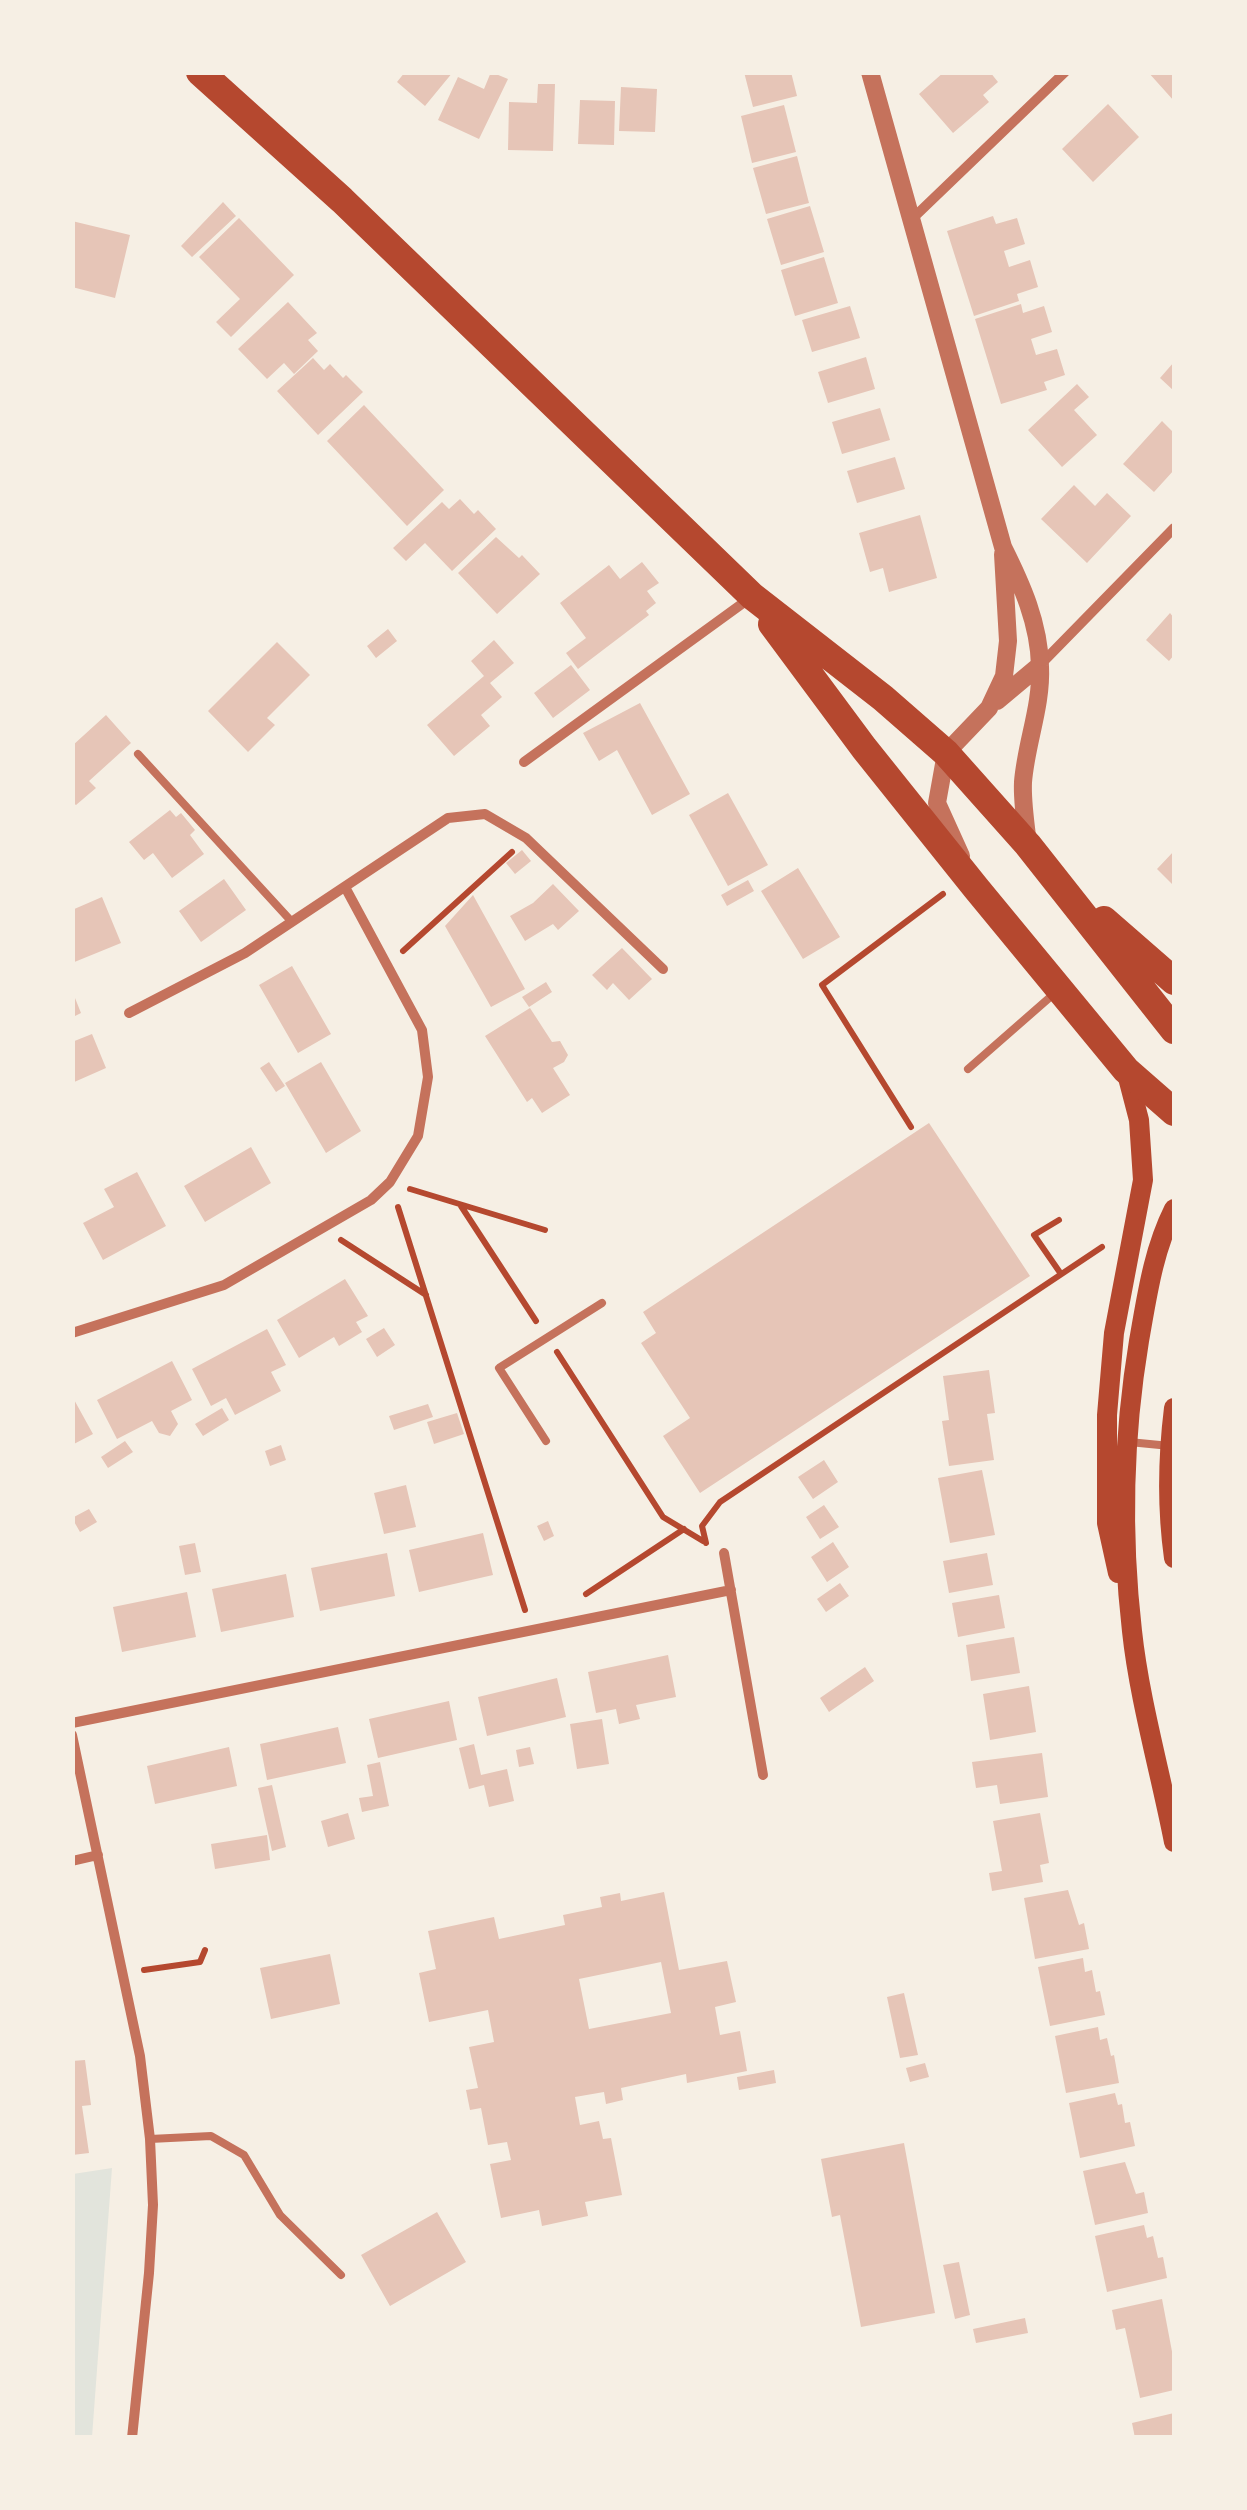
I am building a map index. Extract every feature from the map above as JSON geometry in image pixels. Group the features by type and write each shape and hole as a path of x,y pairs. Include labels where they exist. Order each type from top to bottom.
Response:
{"highway":[{"path":"200,72 342,200 752,596 884,698 946,753 1054,876 1174,1030"},
{"path":"752,596 864,748 971,882 1126,1070 1174,1112"},
{"path":"1054,876 1174,981"}],"main road":[{"path":"1126,1070 1139,1120 1143,1180 1114,1334 1107,1415 1107,1523 1174,1842"},
{"path":"1132,1634 1125,1528 1126,1442 1151,1272 1174,1209"},
{"path":"1174,1408 1170,1532 1174,1558"}],"street":[{"path":"870,72 1003,547 1023,588 1034,626 1040,665 1036,723 1023,784 1028,845"},
{"path":"910,221 1066,72"},
{"path":"971,882 937,803 946,753 989,708 1040,665 1174,528"},
{"path":"989,708 1004,676 1008,641 1003,547"},
{"path":"524,762 752,596"},
{"path":"128,1013 245,953 448,818 485,814 526,838 663,968"},
{"path":"72,1333 224,1286 371,1200 390,1182 418,1136 428,1076 422,1030 344,886"},
{"path":"724,1553 763,1775"},
{"path":"72,1723 731,1590"},
{"path":"72,1735 140,2056 150,2139 153,2204 149,2272 132,2438"},
{"path":"72,1861 98,1855"}],"lane":[{"path":"138,754 292,922"},
{"path":"968,1069 1059,989"},
{"path":"546,1441 500,1368 602,1302"},
{"path":"1126,1442 1172,1447"},
{"path":"150,2139 211,2136 244,2155 280,2215 341,2274"}],"path":[{"path":"387,966 526,838"},
{"path":"911,1127 822,985 971,882"},
{"path":"390,1182 545,1230"},
{"path":"390,1182 532,1630"},
{"path":"461,1206 663,1516 724,1553"},
{"path":"1059,1220 1034,1235 1062,1274"},
{"path":"322,1229 426,1294"},
{"path":"704,1542 702,1526 720,1502 1116,1238"},
{"path":"577,1600 684,1530"},
{"path":"123,1973 200,1962 205,1950"}],"shaded area":[{"path":"112,2168 92,2437 73,2437 73,2174"}],"building":[{"path":"405,72 453,72 425,106 397,82"},
{"path":"491,72 508,79 479,139 438,120 458,77 484,89"},
{"path":"744,72 791,72 797,96 753,107"},
{"path":"944,72 990,72 998,82 983,95 989,102 953,133 919,94"},
{"path":"1148,72 1174,72 1174,101"},
{"path":"538,84 555,84 553,151 508,150 509,102 537,103"},
{"path":"621,87 657,89 655,132 619,131"},
{"path":"580,100 615,101 614,145 578,144"},
{"path":"1108,104 1139,137 1093,182 1062,149"},
{"path":"784,105 796,152 752,163 741,116"},
{"path":"797,156 809,203 766,214 753,168"},
{"path":"223,202 236,216 192,257 181,246"},
{"path":"810,206 824,252 781,265 767,219"},
{"path":"993,216 996,224 1017,218 1025,244 1004,251 1009,267 1030,260 1038,287 1017,294 1019,301 974,316 947,231"},
{"path":"239,218 294,275 231,337 216,322 240,299 199,257"},
{"path":"72,221 130,235 115,298 72,287"},
{"path":"824,257 838,303 795,316 781,270"},
{"path":"288,302 317,333 308,340 318,351 294,374 284,363 267,379 238,349"},
{"path":"1021,304 1023,313 1044,306 1052,332 1031,339 1036,355 1057,349 1065,375 1044,382 1047,390 1001,404 975,319"},
{"path":"850,306 860,338 812,352 802,320"},
{"path":"866,357 875,389 828,403 818,372"},
{"path":"313,358 324,370 330,364 363,392 318,435 277,391"},
{"path":"1174,362 1174,391 1160,378"},
{"path":"1077,384 1089,397 1074,410 1097,435 1062,467 1028,430"},
{"path":"364,405 444,490 407,526 327,441"},
{"path":"880,408 890,440 842,454 832,422"},
{"path":"1162,421 1174,433 1174,470 1154,492 1123,464"},
{"path":"895,457 905,489 857,503 847,471"},
{"path":"1074,485 1095,506 1107,493 1131,516 1087,563 1041,519"},
{"path":"460,499 474,514 478,510 496,529 452,571 425,543 406,561 393,548 442,502 449,509"},
{"path":"920,515 937,578 889,592 883,568 870,572 859,533"},
{"path":"496,537 540,574 497,614 458,573"},
{"path":"642,562 659,583 647,591 656,603 646,611 649,615 578,669 566,653 586,638 560,603 609,565 620,579"},
{"path":"1170,613 1174,618 1174,655 1169,661 1146,640"},
{"path":"388,629 397,641 376,658 367,646"},
{"path":"494,640 514,663 490,683 502,697 481,715 490,726 454,756 427,725 484,676 471,661"},
{"path":"277,642 310,675 267,718 275,725 248,752 208,711"},
{"path":"571,665 590,690 553,718 534,693"},
{"path":"640,703 690,794 652,815 617,750 599,761 583,733"},
{"path":"106,715 131,743 89,781 96,788 76,805 72,802 72,746"},
{"path":"728,793 768,865 728,886 689,815"},
{"path":"170,810 176,817 181,813 195,830 190,835 204,854 172,878 153,853 144,860 129,842"},
{"path":"522,850 531,861 515,874 506,863"},
{"path":"1174,851 1174,886 1157,869"},
{"path":"798,868 840,937 803,959 761,891"},
{"path":"224,879 246,910 201,942 179,911"},
{"path":"748,880 754,891 727,906 721,895"},
{"path":"553,884 579,911 558,930 553,924 525,941 510,916 533,903"},
{"path":"473,895 525,989 491,1007 445,926"},
{"path":"102,897 121,943 72,963 72,910"},
{"path":"622,948 652,979 629,1000 613,983 607,990 592,975"},
{"path":"292,966 331,1034 298,1053 259,985"},
{"path":"546,982 552,992 529,1007 522,997"},
{"path":"73,993 81,1013 73,1017"},
{"path":"530,1008 552,1042 560,1041 568,1055 553,1068 570,1095 542,1113 532,1098 527,1102 485,1036"},
{"path":"92,1034 106,1068 72,1083 72,1042"},
{"path":"269,1062 285,1086 276,1092 260,1068"},
{"path":"321,1062 361,1131 326,1153 285,1083"},
{"path":"929,1123 1030,1276 700,1493 663,1436 690,1418 641,1343 656,1333 643,1312"},
{"path":"251,1147 271,1183 205,1222 184,1186"},
{"path":"137,1172 166,1226 103,1260 83,1223 114,1207 104,1189"},
{"path":"345,1279 368,1316 356,1322 362,1332 339,1346 334,1337 299,1358 277,1320"},
{"path":"384,1328 395,1345 377,1357 366,1339"},
{"path":"267,1329 286,1365 271,1372 281,1391 235,1415 226,1398 211,1406 192,1369"},
{"path":"172,1361 192,1400 171,1411 178,1424 170,1436 159,1433 152,1421 117,1439 97,1400"},
{"path":"989,1370 995,1413 987,1414 994,1460 949,1466 942,1421 949,1420 943,1376"},
{"path":"72,1396 93,1434 72,1445"},
{"path":"428,1404 433,1417 394,1430 389,1416"},
{"path":"222,1408 229,1420 203,1436 195,1424"},
{"path":"457,1413 464,1434 434,1444 427,1422"},
{"path":"125,1441 133,1452 108,1468 101,1457"},
{"path":"281,1445 286,1460 270,1466 265,1451"},
{"path":"824,1460 838,1482 813,1499 798,1477"},
{"path":"982,1470 995,1535 950,1543 938,1478"},
{"path":"406,1485 416,1527 384,1534 374,1493"},
{"path":"824,1505 839,1527 820,1539 806,1517"},
{"path":"89,1509 97,1522 80,1532 72,1518"},
{"path":"548,1521 554,1536 544,1541 537,1526"},
{"path":"483,1533 493,1575 419,1592 409,1550"},
{"path":"833,1542 849,1567 827,1582 811,1557"},
{"path":"195,1543 201,1572 185,1575 179,1546"},
{"path":"387,1553 395,1596 320,1611 311,1568"},
{"path":"987,1553 993,1585 949,1593 943,1561"},
{"path":"286,1574 294,1617 221,1632 212,1589"},
{"path":"840,1583 849,1596 826,1612 817,1599"},
{"path":"187,1592 196,1637 122,1652 113,1607"},
{"path":"999,1595 1005,1628 958,1637 952,1603"},
{"path":"1014,1637 1020,1673 971,1681 966,1645"},
{"path":"668,1655 676,1697 636,1705 640,1719 619,1724 616,1709 596,1713 588,1672"},
{"path":"865,1667 874,1681 829,1712 820,1698"},
{"path":"557,1678 566,1717 487,1736 478,1697"},
{"path":"1029,1686 1036,1732 990,1740 983,1694"},
{"path":"449,1701 457,1740 378,1758 369,1719"},
{"path":"602,1719 609,1764 577,1769 570,1724"},
{"path":"338,1727 346,1763 267,1780 260,1744"},
{"path":"474,1744 481,1775 507,1769 514,1801 489,1807 484,1785 469,1789 459,1748"},
{"path":"229,1747 237,1786 155,1804 147,1766"},
{"path":"530,1747 534,1764 519,1767 516,1750"},
{"path":"1042,1753 1048,1797 1000,1804 997,1785 976,1788 972,1762"},
{"path":"380,1762 389,1806 362,1812 359,1798 373,1796 367,1765"},
{"path":"272,1785 286,1847 272,1851 258,1788"},
{"path":"348,1813 355,1839 328,1847 321,1821"},
{"path":"1040,1813 1049,1863 1040,1865 1043,1882 992,1891 989,1873 1002,1871 993,1821"},
{"path":"267,1835 270,1860 215,1869 211,1844"},
{"path":"1068,1890 1079,1925 1084,1923 1089,1949 1035,1959 1024,1898"},
{"path":"664,1892 679,1970 727,1961 736,2002 715,2007 720,2035 740,2031 747,2071 687,2083 686,2074 621,2088 623,2100 606,2104 604,2092 575,2097 580,2125 599,2121 603,2139 611,2138 622,2195 585,2202 588,2216 542,2226 539,2210 501,2218 490,2164 511,2160 507,2142 488,2145 481,2108 470,2110 466,2090 478,2088 469,2047 494,2042 488,2010 429,2022 419,1973 436,1969 428,1931 494,1917 499,1939 565,1925 563,1915 602,1907 600,1897 620,1893 621,1901","holes":["661,1962 671,2013 589,2029 579,1979"]},
{"path":"330,1954 340,2004 271,2019 260,1968"},
{"path":"1083,1958 1085,1972 1092,1970 1105,2015 1050,2026 1038,1967"},
{"path":"904,1993 918,2055 900,2058 887,1997"},
{"path":"1098,2027 1100,2040 1107,2038 1111,2056 1114,2055 1119,2083 1066,2093 1055,2036"},
{"path":"85,2060 91,2105 82,2106 89,2153 72,2155 72,2061"},
{"path":"925,2063 929,2077 910,2082 906,2068"},
{"path":"774,2070 776,2083 739,2090 737,2077"},
{"path":"1115,2093 1118,2105 1122,2104 1125,2123 1130,2122 1135,2146 1080,2158 1069,2103"},
{"path":"904,2143 935,2313 861,2327 840,2215 832,2217 821,2159"},
{"path":"1125,2162 1136,2194 1144,2192 1148,2213 1095,2225 1083,2171"},
{"path":"437,2212 466,2262 390,2306 361,2255"},
{"path":"1144,2225 1147,2238 1153,2236 1158,2258 1163,2257 1167,2278 1107,2292 1095,2236"},
{"path":"959,2262 970,2315 955,2319 943,2265"},
{"path":"1162,2299 1174,2362 1174,2390 1140,2398 1125,2328 1116,2330 1112,2310"},
{"path":"1025,2318 1028,2333 976,2343 973,2329"},
{"path":"1174,2413 1174,2438 1135,2438 1132,2423"}]}
